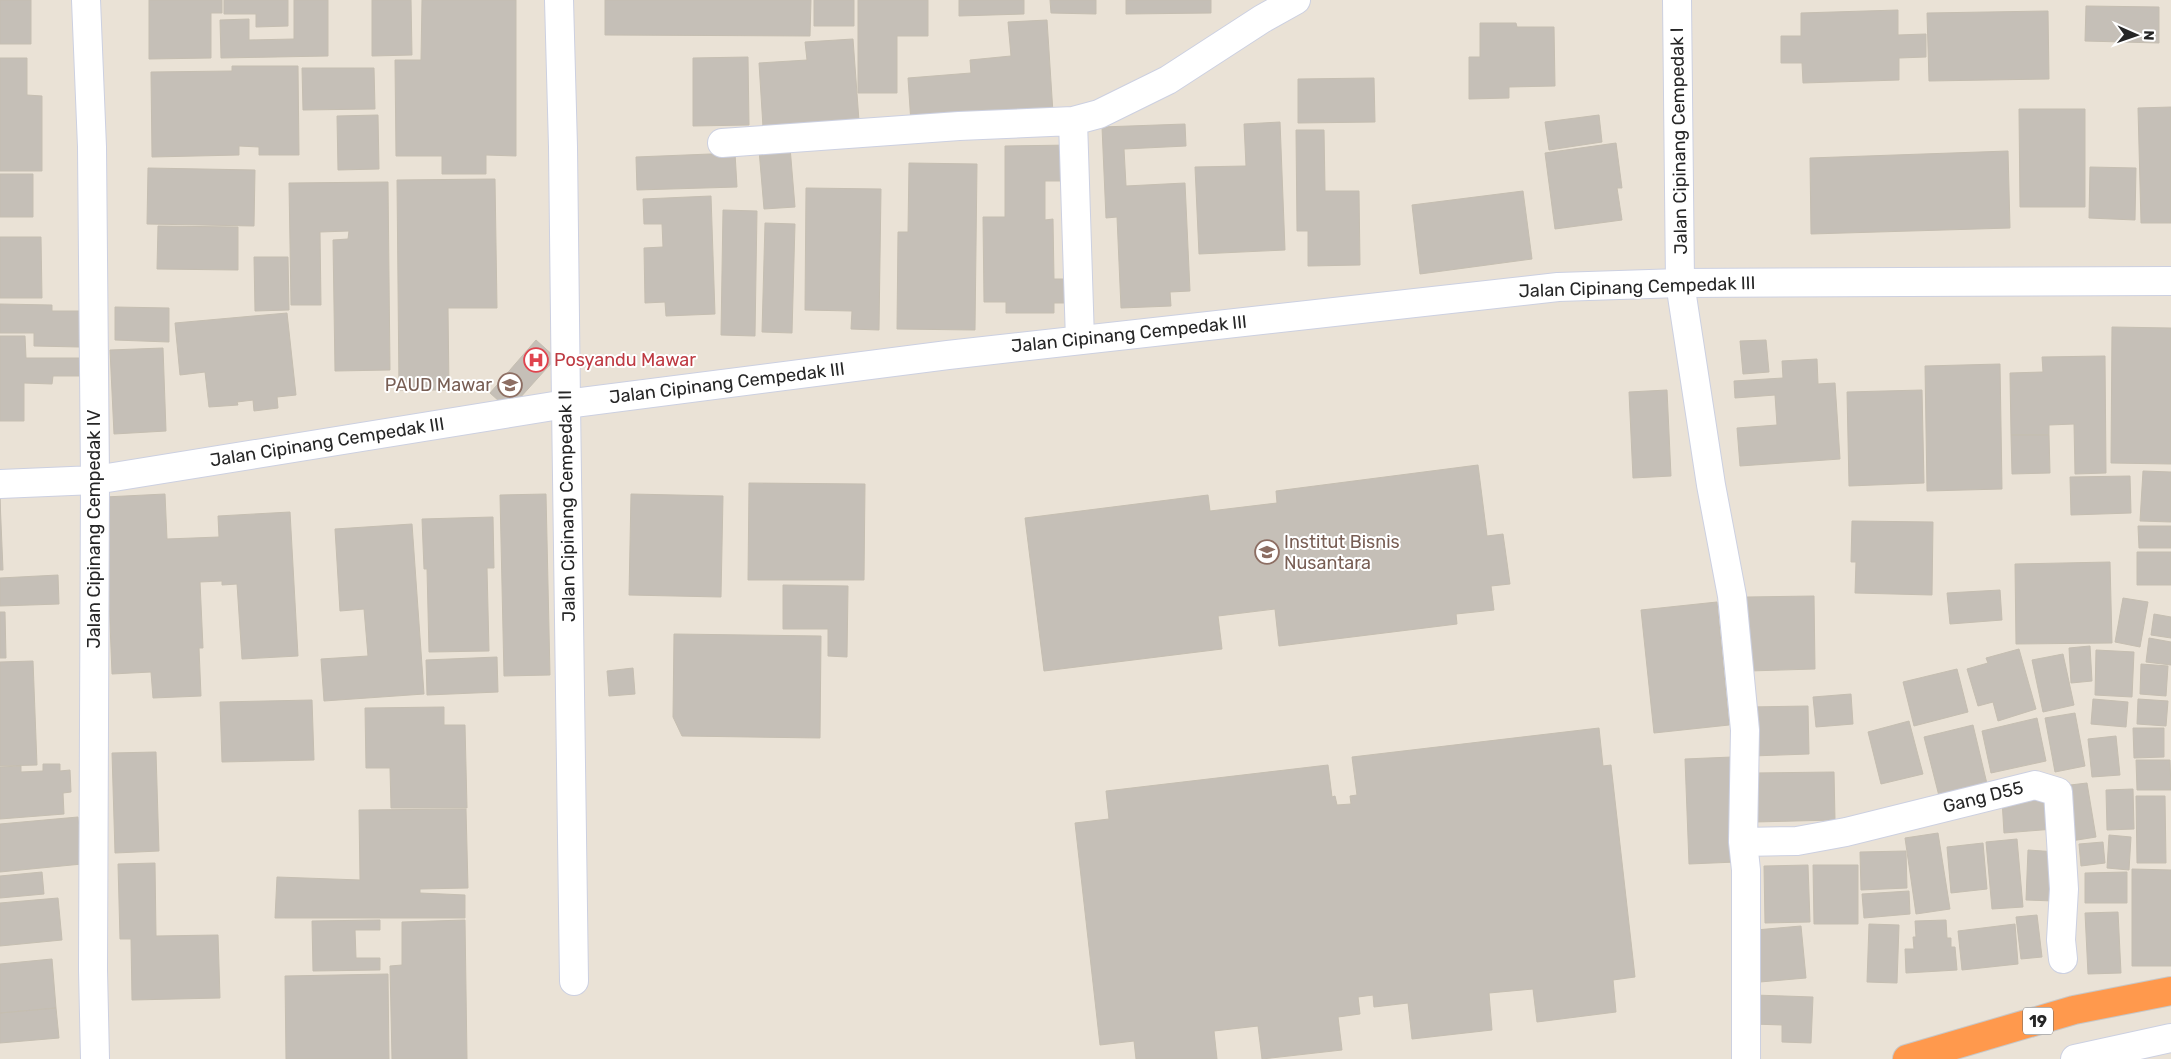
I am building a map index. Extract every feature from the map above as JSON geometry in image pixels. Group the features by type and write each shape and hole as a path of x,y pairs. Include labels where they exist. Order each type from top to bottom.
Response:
{"highway":[{"name":"19","path":"1907,1059 2074,1010 2171,991"}],"street":[{"name":"Jalan Cipinang Cempedak IV","path":"86,0 92,147 95,480 93,951 95,1059"},
{"name":"Jalan Cipinang Cempedak II","path":"558,0 563,147 574,981"},
{"path":"722,143 959,126 1073,121 1099,114 1168,80 1262,19 1296,0"},
{"name":"Jalan Cipinang Cempedak I","path":"1677,0 1680,283 1712,485 1732,596 1745,730 1743,842 1746,870 1746,1059"},
{"path":"1073,121 1080,340"},
{"name":"Jalan Cipinang Cempedak III","path":"0,484 95,480 566,404 948,355 1558,287 1680,283 2171,281"},
{"name":"Gang D55","path":"1743,842 1798,841 1846,832 2035,785 2058,792 2064,889 2061,940 2063,959"},
{"path":"2075,1059 2171,1038"}],"building":[{"path":"0,0 31,0 31,44 0,44"},
{"path":"149,0 222,0 222,13 211,13 211,58 149,59"},
{"path":"224,0 288,0 288,26 256,27 256,14 224,14"},
{"path":"294,0 328,0 328,56 221,58 220,20 249,19 249,40 294,39"},
{"path":"372,0 411,0 412,55 372,56"},
{"path":"422,0 516,0 516,156 486,155 486,174 442,174 442,156 396,156 395,60 421,60"},
{"path":"605,0 811,0 810,36 605,35"},
{"path":"814,0 854,0 854,26 814,26"},
{"path":"858,0 928,0 928,36 897,36 897,93 858,93"},
{"path":"959,0 1024,0 1024,14 959,16"},
{"path":"1050,0 1096,0 1096,14 1051,13"},
{"path":"1126,0 1211,0 1211,13 1126,14"},
{"path":"2086,6 2159,7 2159,43 2085,41"},
{"path":"1898,10 1898,35 1926,34 1926,57 1899,58 1899,80 1803,83 1802,63 1781,63 1781,36 1801,36 1801,13"},
{"path":"2048,11 2049,79 1929,81 1927,13"},
{"path":"1047,20 1053,113 911,123 908,78 971,73 970,60 1011,56 1008,22"},
{"path":"1480,23 1516,23 1517,27 1554,27 1555,86 1509,87 1509,98 1469,99 1469,57 1480,57"},
{"path":"853,39 859,121 763,127 759,63 807,60 805,42"},
{"path":"748,57 749,125 693,126 693,58"},
{"path":"0,58 27,58 27,95 42,96 42,171 0,171"},
{"path":"232,66 298,66 299,155 259,155 259,147 239,146 239,155 152,157 151,72 232,71"},
{"path":"302,68 374,68 375,109 303,110"},
{"path":"1374,78 1375,122 1298,123 1298,79"},
{"path":"2171,107 2171,223 2141,223 2138,108"},
{"path":"2019,109 2085,109 2085,207 2020,207"},
{"path":"378,115 379,169 338,170 337,116"},
{"path":"1599,115 1602,142 1549,150 1545,122"},
{"path":"1280,122 1285,250 1199,254 1195,167 1246,166 1244,124"},
{"path":"1185,124 1186,146 1124,149 1126,186 1185,183 1190,291 1170,292 1171,306 1121,308 1117,217 1106,218 1102,127"},
{"path":"1296,130 1324,130 1325,191 1359,191 1360,265 1308,266 1308,231 1297,231"},
{"path":"1616,143 1622,188 1617,188 1622,220 1555,229 1545,153"},
{"path":"1071,145 1071,181 1045,181 1045,220 1053,219 1054,279 1066,279 1066,303 1054,303 1054,313 1006,313 1006,302 984,302 983,217 1005,217 1005,146"},
{"path":"790,147 795,207 764,209 759,150"},
{"path":"2008,151 2010,228 1811,234 1810,158"},
{"path":"735,153 737,187 637,190 636,157"},
{"path":"909,163 977,164 975,330 897,329 898,232 908,232"},
{"path":"2090,167 2136,168 2135,220 2089,218"},
{"path":"148,168 255,170 254,226 147,224"},
{"path":"0,174 33,174 33,217 0,217"},
{"path":"495,179 497,308 448,308 449,390 399,390 397,180"},
{"path":"388,182 390,370 335,371 333,240 348,239 349,231 320,232 321,305 291,305 289,183"},
{"path":"806,188 881,189 879,330 851,329 852,311 805,310"},
{"path":"1523,191 1532,259 1420,274 1412,205"},
{"path":"711,196 715,314 666,316 665,302 645,303 644,248 663,247 662,224 644,224 643,199"},
{"path":"723,210 757,211 755,336 721,335"},
{"path":"765,223 795,224 792,333 762,332"},
{"path":"158,226 238,227 238,270 157,269"},
{"path":"0,237 41,237 42,298 0,298"},
{"path":"254,257 288,257 289,310 255,311"},
{"path":"0,304 52,305 52,311 80,311 80,347 34,346 34,333 0,333"},
{"path":"115,307 169,308 169,342 115,340"},
{"path":"287,313 296,395 277,397 278,408 254,411 253,400 237,402 238,405 209,407 205,372 180,375 175,323"},
{"path":"2112,327 2171,328 2171,464 2111,463"},
{"path":"0,336 25,336 26,358 84,358 83,376 53,376 52,384 24,383 24,421 0,421"},
{"path":"536,340 556,358 509,410 490,393"},
{"path":"1766,340 1769,372 1743,374 1740,341"},
{"path":"163,348 166,431 114,434 110,350"},
{"path":"2105,356 2106,473 2075,474 2074,424 2049,425 2049,435 2011,435 2010,373 2043,372 2042,357"},
{"path":"1817,359 1818,384 1835,383 1840,459 1740,466 1737,428 1777,425 1775,395 1735,398 1734,381 1783,378 1782,361"},
{"path":"2000,364 2002,489 1927,491 1925,366"},
{"path":"1667,390 1671,476 1633,478 1629,392"},
{"path":"1922,390 1924,483 1849,486 1847,392"},
{"path":"2011,435 2049,435 2050,473 2012,474"},
{"name":"Institut Bisnis Nusantara","path":"1478,465 1487,536 1503,534 1510,584 1491,586 1494,610 1456,614 1457,624 1279,646 1275,609 1218,616 1222,649 1044,671 1025,518 1208,495 1210,511 1277,503 1276,491"},
{"path":"2143,471 2171,472 2171,522 2140,521"},
{"path":"2130,476 2131,513 2071,515 2070,477"},
{"path":"749,483 865,484 864,580 748,580"},
{"path":"165,494 167,539 219,537 218,516 290,512 298,656 242,659 237,584 222,585 222,581 200,582 203,648 199,648 201,696 153,698 151,672 112,674 105,497"},
{"path":"546,494 550,675 504,676 500,495"},
{"path":"631,494 723,496 721,597 629,595"},
{"path":"0,499 3,570 0,570"},
{"path":"493,517 494,568 487,568 489,651 429,652 427,569 424,569 422,519"},
{"path":"1852,521 1933,522 1932,595 1855,593 1856,562 1851,562"},
{"path":"412,524 424,694 324,701 321,659 368,656 364,609 340,611 335,529"},
{"path":"2138,526 2171,526 2171,548 2139,548"},
{"path":"2137,552 2171,552 2171,585 2137,585"},
{"path":"2110,562 2112,643 2016,644 2015,564"},
{"path":"58,575 59,604 0,606 0,578"},
{"path":"783,585 848,586 847,657 828,656 828,629 783,629"},
{"path":"2000,590 2002,620 1950,624 1947,593"},
{"path":"1814,596 1815,669 1749,671 1747,597"},
{"path":"2123,598 2148,602 2140,647 2115,642"},
{"path":"1717,602 1729,725 1654,733 1641,610"},
{"path":"0,612 5,612 6,658 0,658"},
{"path":"2154,614 2171,617 2171,638 2151,635"},
{"path":"674,634 821,636 820,738 682,736 673,717"},
{"path":"2149,638 2171,642 2171,665 2146,662"},
{"path":"2090,646 2092,681 2071,683 2069,648"},
{"path":"2019,649 2036,709 1998,721 1993,702 1978,706 1967,669 1988,663 1986,658"},
{"path":"2096,650 2134,652 2132,697 2095,695"},
{"path":"2063,654 2074,705 2043,712 2032,660"},
{"path":"497,657 498,692 427,695 426,660"},
{"path":"33,661 37,765 0,766 0,662"},
{"path":"2141,664 2168,666 2166,696 2140,694"},
{"path":"633,668 635,694 609,696 607,671"},
{"path":"1957,669 1968,712 1914,726 1903,682"},
{"path":"1851,694 1853,724 1816,727 1813,697"},
{"path":"2093,699 2128,702 2126,727 2091,724"},
{"path":"2138,699 2168,701 2166,726 2137,724"},
{"path":"312,700 314,760 222,762 220,702"},
{"path":"1808,706 1809,754 1752,756 1750,707"},
{"path":"444,707 444,725 465,725 467,808 391,808 390,768 366,768 365,708"},
{"path":"2075,713 2085,766 2055,772 2045,718"},
{"path":"2037,718 2046,761 1991,773 1982,731"},
{"path":"1909,721 1923,774 1881,784 1868,732"},
{"path":"1973,725 1988,788 1940,800 1924,737"},
{"path":"1599,728 1603,766 1611,765 1635,977 1613,980 1616,1012 1537,1022 1533,989 1489,993 1492,1030 1412,1039 1408,1003 1374,1007 1373,995 1358,997 1360,1014 1338,1017 1342,1050 1262,1059 1258,1026 1214,1031 1217,1059 1136,1059 1134,1041 1100,1045 1075,823 1109,819 1106,791 1328,765 1332,797 1335,796 1337,805 1351,804 1350,796 1357,795 1352,757"},
{"path":"2133,728 2164,728 2164,757 2134,758"},
{"path":"2116,736 2120,775 2092,777 2088,739"},
{"path":"156,752 159,851 115,853 112,753"},
{"path":"1732,757 1736,862 1689,864 1685,759"},
{"path":"2136,760 2170,760 2171,790 2137,790"},
{"path":"43,764 60,764 60,771 70,770 71,792 63,793 64,814 0,819 0,767 21,766 21,772 43,771"},
{"path":"1834,772 1835,820 1755,822 1754,773"},
{"path":"2087,783 2096,837 2071,841 2062,786"},
{"path":"2133,789 2134,829 2107,830 2106,790"},
{"path":"2136,796 2165,796 2166,863 2137,863"},
{"path":"2051,797 2054,829 2004,833 2002,800"},
{"path":"466,809 468,888 420,889 420,893 465,895 465,918 275,918 277,877 360,880 359,810"},
{"path":"78,817 82,864 0,872 0,824"},
{"path":"1938,833 1950,909 1916,914 1905,838"},
{"path":"2109,835 2131,837 2129,870 2107,868"},
{"path":"2017,839 2023,907 1992,909 1986,842"},
{"path":"2103,842 2105,863 2081,866 2079,844"},
{"path":"1983,843 1987,889 1951,893 1947,847"},
{"path":"2028,850 2057,852 2054,901 2026,900"},
{"path":"1906,851 1907,888 1861,890 1860,852"},
{"path":"155,863 156,936 218,935 220,998 132,1000 131,939 120,939 118,864"},
{"path":"1808,865 1810,922 1765,923 1764,866"},
{"path":"1813,865 1858,865 1858,924 1814,924"},
{"path":"2132,869 2171,870 2171,966 2132,966"},
{"path":"42,872 44,894 0,898 0,876"},
{"path":"2127,872 2127,903 2085,903 2085,873"},
{"path":"1909,891 1910,914 1864,918 1862,894"},
{"path":"58,898 62,940 0,946 0,903"},
{"path":"2118,912 2121,973 2088,974 2085,913"},
{"path":"2037,915 2042,957 2021,959 2016,917"},
{"path":"380,920 380,930 355,930 356,958 380,958 380,970 313,971 312,921"},
{"path":"465,920 467,1059 392,1059 390,966 402,965 402,922"},
{"path":"1946,920 1947,938 1951,938 1951,947 1955,947 1957,970 1906,973 1905,949 1914,949 1913,937 1916,937 1915,921"},
{"path":"1869,924 1899,925 1897,983 1867,982"},
{"path":"2015,924 2018,964 1962,970 1958,931"},
{"path":"1801,926 1806,978 1760,982 1756,930"},
{"path":"52,959 56,1008 0,1013 0,964"},
{"path":"388,974 389,1059 286,1059 285,976"},
{"path":"1754,995 1813,997 1811,1043 1782,1042 1782,1025 1753,1024"},
{"path":"56,1008 59,1038 0,1043 0,1013"}],"place":[{"name":"Posyandu Mawar","path":"536,360"},
{"name":"PAUD Mawar","path":"510,385"},
{"name":"Institut Bisnis Nusantara","path":"1267,552"}]}
